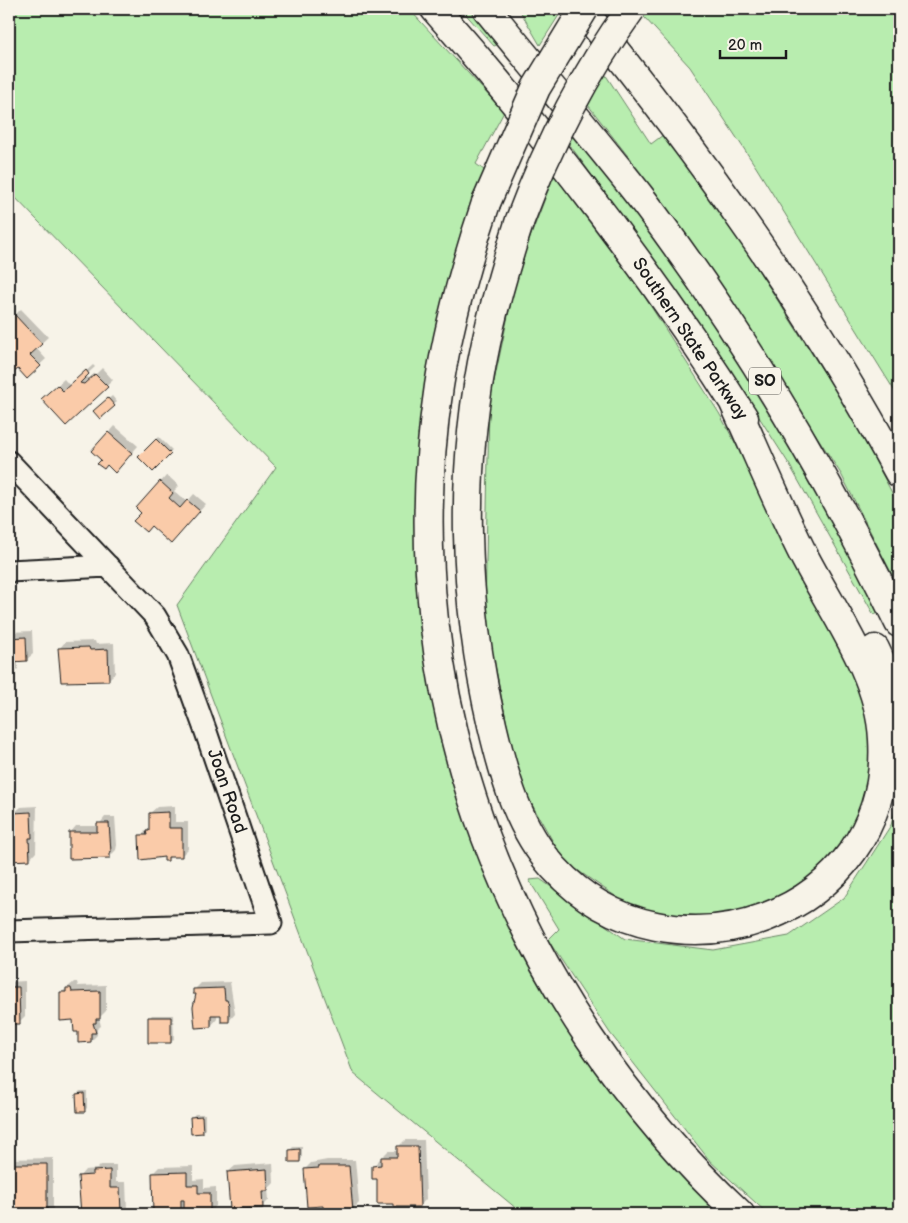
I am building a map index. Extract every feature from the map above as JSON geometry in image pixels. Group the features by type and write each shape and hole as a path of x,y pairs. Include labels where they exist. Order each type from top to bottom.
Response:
{"highway":[{"name":"SO","path":"487,9 640,197 733,330 822,477 899,623"},
{"path":"740,1214 666,1139 626,1090 582,1029 544,966 502,881 479,821 462,764 445,684 434,606 430,492 436,414 445,355 460,288 486,202 536,88 583,9 682,134 753,235 843,373 899,473"},
{"path":"631,9 606,46 568,111 535,180 520,220 485,345 470,461 470,577 478,651 489,712 515,805 525,827 551,866 574,887 606,909 647,925 669,929 715,930 738,926 782,911 819,887 841,865 862,835 877,798 883,761 882,724 870,682 802,552 734,403"},
{"name":"Southern State Parkway","path":"437,11 517,105 626,245 734,403 829,562 899,700"}],"street":[{"name":"Joan Road","path":"9,462 155,616 178,655 271,923 9,931"},
{"path":"9,571 108,566"}],"green space":[{"path":"9,9 409,9 504,112 476,164 488,173 419,561 486,866 544,988 626,1109 728,1214 523,1214 353,1073 177,605 276,467 9,191"},
{"path":"461,9 479,9 506,41 494,46"},
{"path":"519,9 563,9 540,45"},
{"path":"650,9 899,9 899,398 756,167 690,67 644,17"},
{"path":"605,74 651,144 663,135 728,223 850,413 899,506 899,588 841,474 714,275 652,187 588,105"},
{"path":"576,128 698,297 802,457 881,612 874,615 789,464 688,306 569,144"},
{"path":"554,175 641,291 719,413 868,689 876,741 857,829 801,894 723,920 637,911 564,861 518,780 485,615 489,405 518,269"},
{"path":"899,797 899,1214 768,1214 710,1161 610,1033 548,940 559,929 529,880 540,879 625,939 713,950 789,936 844,898 891,825"}],"building":[{"path":"14,314 42,344 30,355 41,366 27,379 18,369 14,372 9,367 9,319"},
{"path":"86,370 89,374 80,383 84,384 95,374 108,387 66,426 41,399 57,385 63,391"},
{"path":"108,398 115,406 100,419 93,411"},
{"path":"108,432 132,453 115,473 107,465 104,469 97,464 101,460 91,451"},
{"path":"156,439 171,454 153,472 138,457"},
{"path":"160,481 173,493 169,498 180,508 187,500 200,511 171,544 151,526 146,532 133,521 141,513 136,508"},
{"path":"26,637 27,661 12,662 12,677 9,677 9,638"},
{"path":"89,647 90,650 108,649 109,681 61,682 58,648"},
{"path":"31,812 32,838 29,838 30,860 9,861 9,835 10,832 14,832 13,813"},
{"path":"169,812 169,828 182,828 182,857 168,857 168,861 164,861 164,857 140,860 139,835 147,835 146,831 149,831 149,813"},
{"path":"97,823 109,823 110,858 69,859 69,832 97,832"},
{"path":"9,987 19,987 20,1024 9,1024"},
{"path":"66,988 71,988 72,992 100,991 100,1019 96,1019 96,1023 93,1023 96,1033 91,1033 91,1042 78,1043 78,1032 74,1032 73,1020 60,1021 60,992 66,992"},
{"path":"224,988 225,1000 227,1000 229,1005 229,1022 221,1022 221,1015 211,1015 211,1027 195,1028 193,1007 196,994 193,994 193,989"},
{"path":"148,1017 171,1017 171,1043 148,1043"},
{"path":"84,1093 85,1112 77,1112 76,1094"},
{"path":"202,1116 203,1133 191,1134 190,1117"},
{"path":"397,1146 418,1146 420,1207 394,1207 394,1204 377,1204 377,1179 372,1179 372,1166 381,1165 381,1157 397,1157"},
{"path":"300,1149 300,1162 289,1162 289,1150"},
{"path":"9,1164 47,1164 47,1214 9,1214"},
{"path":"319,1166 349,1166 353,1211 323,1211 323,1206 307,1207 304,1169 319,1168"},
{"path":"267,1169 268,1191 262,1191 263,1208 230,1209 227,1172"},
{"path":"110,1170 110,1188 120,1188 121,1214 81,1214 78,1176 93,1175 93,1171"},
{"path":"187,1172 187,1185 198,1185 198,1193 210,1193 210,1214 184,1214 184,1200 181,1200 181,1211 176,1211 176,1214 153,1214 152,1173"}]}
